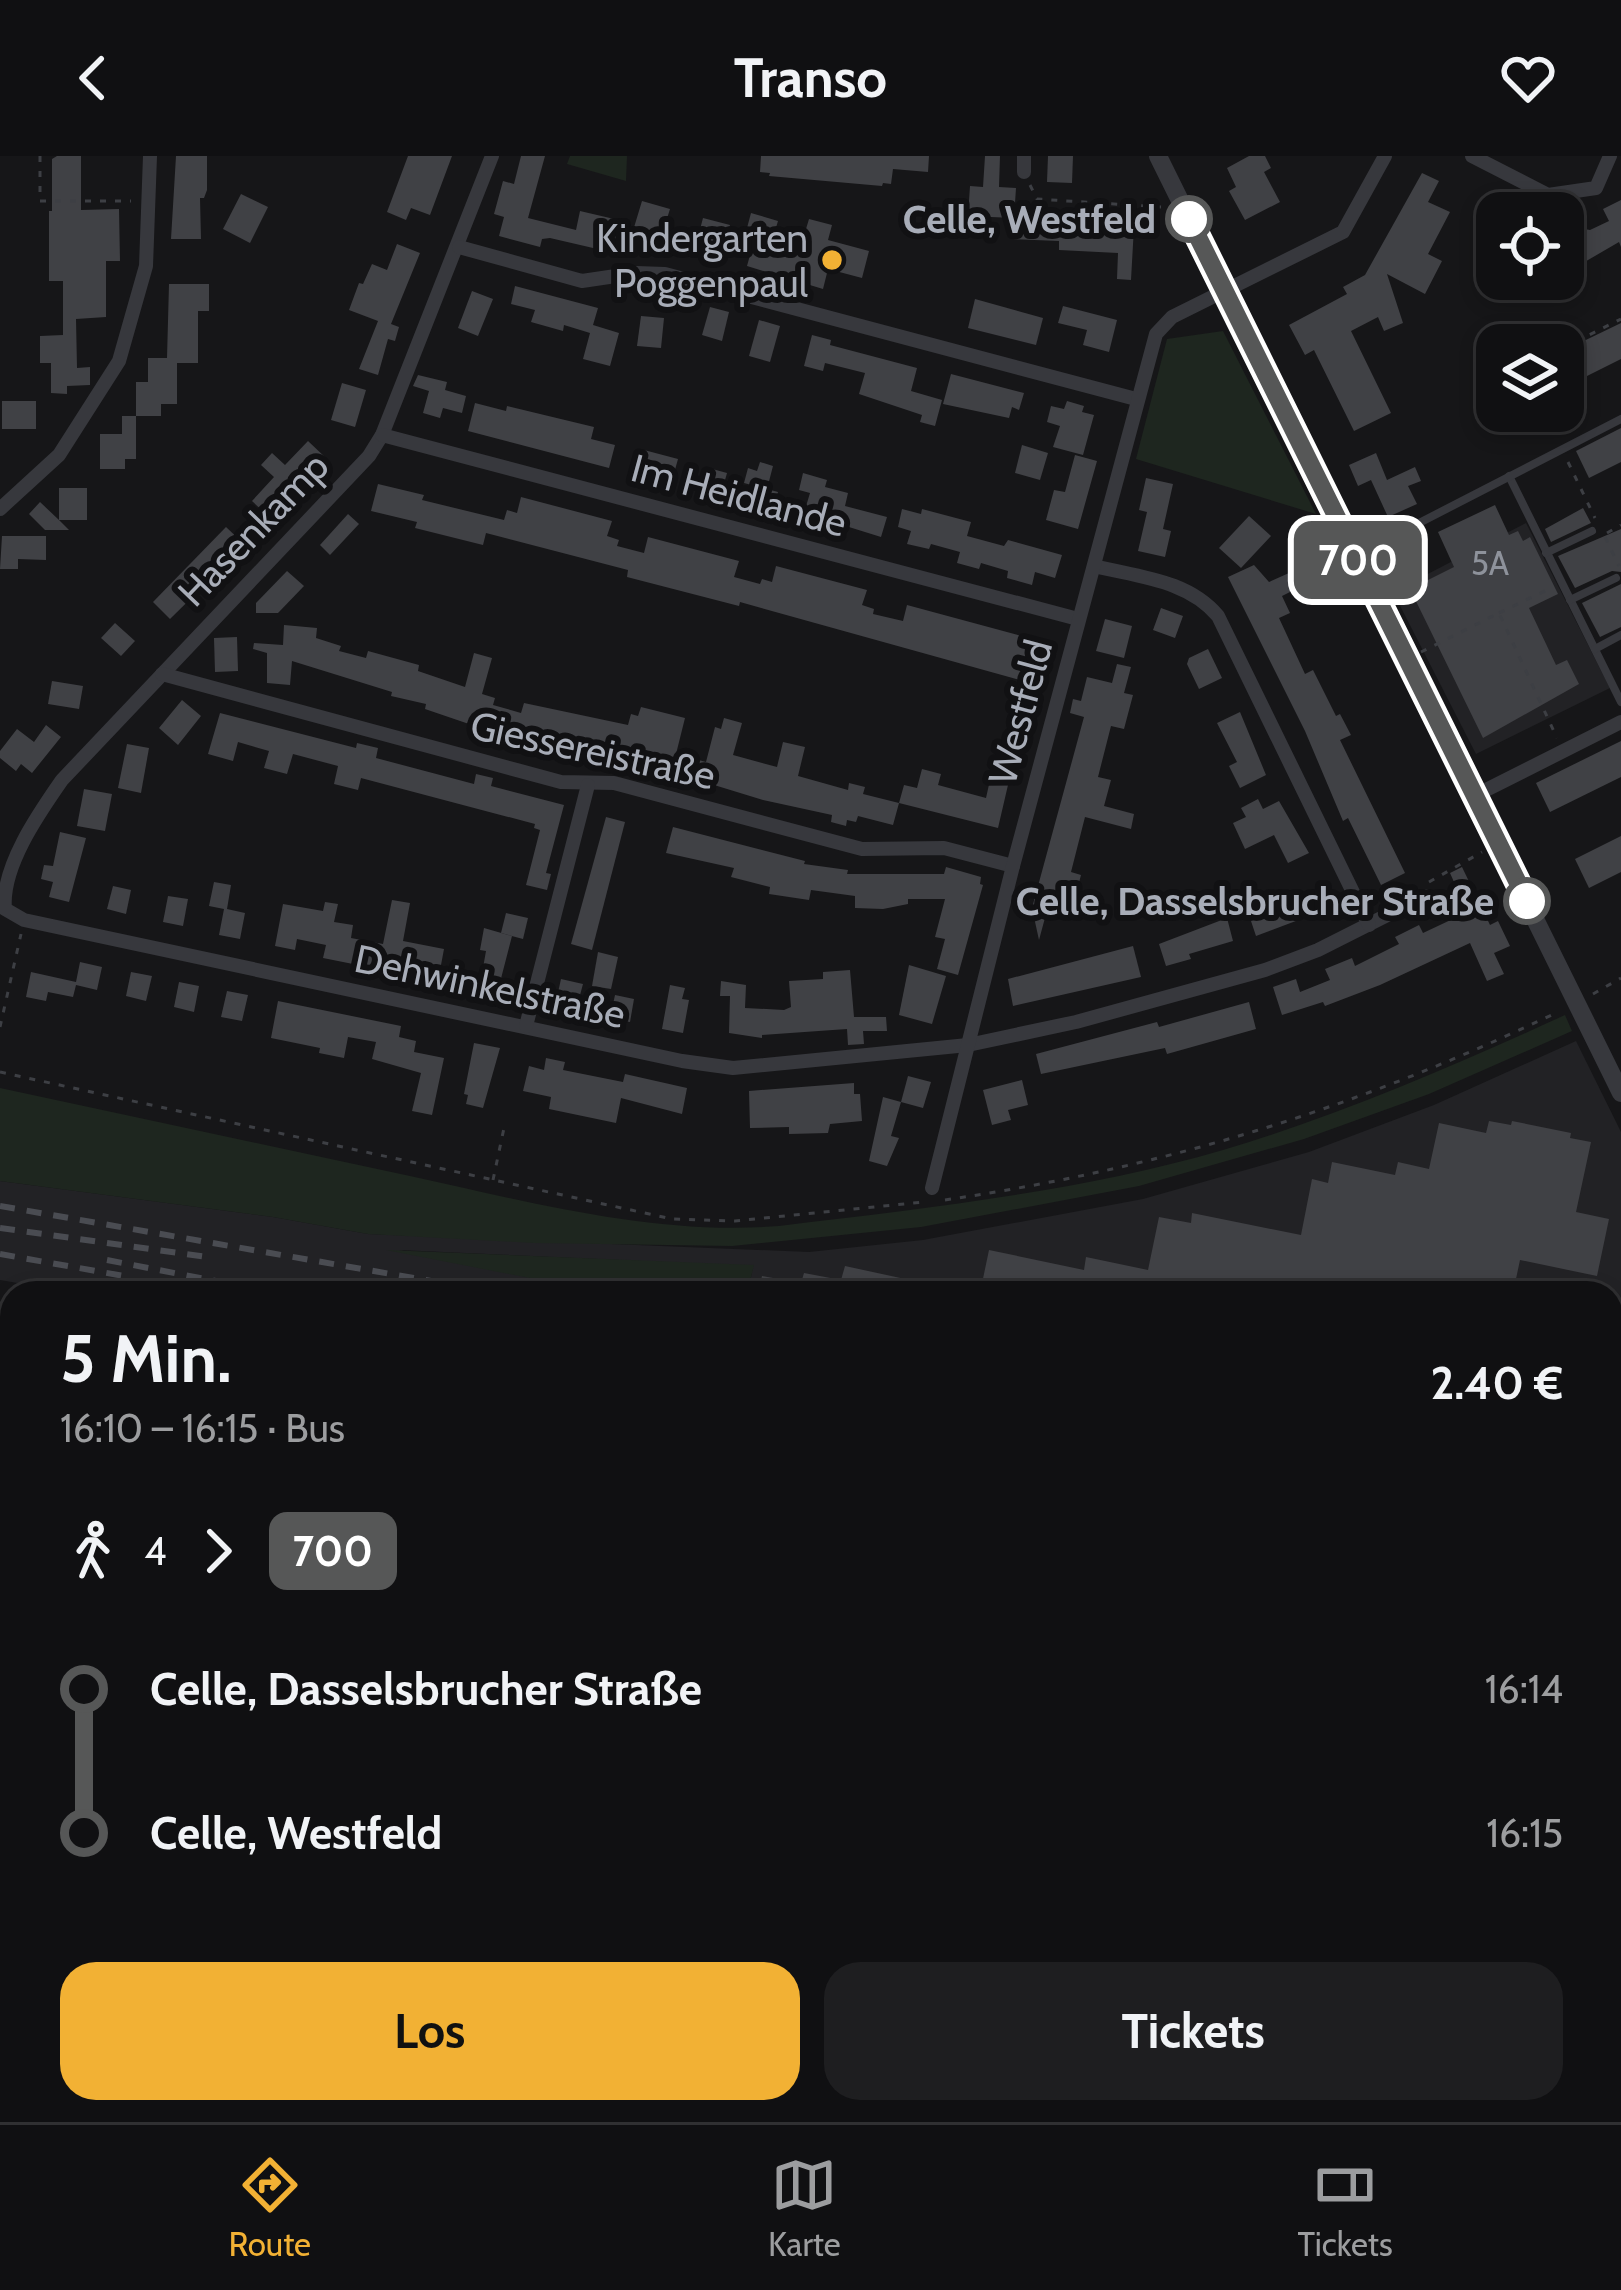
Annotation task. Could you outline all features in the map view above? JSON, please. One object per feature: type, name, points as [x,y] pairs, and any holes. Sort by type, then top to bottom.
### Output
[{"type":"street","points":[[0,509],[59,455],[119,361],[146,266],[150,156]]},
{"type":"street","name":"Hasenkamp","points":[[5,909],[4,895],[31,824],[62,780],[369,456],[382,435],[492,156]]},
{"type":"street","points":[[1158,156],[1620,1090]]},
{"type":"street","name":"Westfeld","points":[[932,1188],[1156,334],[1172,316],[1343,232],[1385,156]]},
{"type":"street","points":[[1472,156],[1548,196],[1596,188],[1615,157]]},
{"type":"street","points":[[459,247],[582,281],[665,274],[1136,399]]},
{"type":"street","name":"Im Heidlande","points":[[382,435],[1078,619]]},
{"type":"street","points":[[1094,566],[1185,588],[1204,599],[1218,616],[1369,925]]},
{"type":"street","name":"Giessereistraße","points":[[161,674],[561,782],[614,783],[862,849],[944,848],[1013,866]]},
{"type":"street","points":[[1474,796],[1621,722]]},
{"type":"street","points":[[526,1026],[588,784]]},
{"type":"street","name":"Dehwinkelstraße","points":[[5,909],[24,920],[733,1068],[968,1045],[1076,1022],[1265,970],[1318,950],[1425,896]]},
{"type":"lane","points":[[1355,556],[1621,418]]},
{"type":"lane","points":[[1509,476],[1621,701]]},
{"type":"lane","points":[[1546,553],[1592,531]]},
{"type":"lane","points":[[1570,600],[1618,573]]},
{"type":"lane","points":[[1595,650],[1621,635]]},
{"type":"path","points":[[40,156],[40,201],[150,201]]},
{"type":"path","points":[[1024,164],[1037,199],[1162,207],[1180,200]]},
{"type":"path","points":[[1584,338],[1621,319]]},
{"type":"path","points":[[1554,432],[1618,573]]},
{"type":"path","points":[[1604,534],[1621,525]]},
{"type":"path","points":[[1423,651],[1544,591]]},
{"type":"path","points":[[1498,614],[1557,737]]},
{"type":"path","points":[[1425,896],[1429,880],[1498,844]]},
{"type":"path","points":[[0,1027],[24,920]]},
{"type":"path","points":[[0,1072],[672,1219],[735,1221],[933,1202],[1133,1167],[1304,1116],[1468,1055],[1621,978]]},
{"type":"path","points":[[492,1182],[505,1128]]},
{"type":"shaded area","points":[[570,156],[627,156],[626,181],[567,164]]},
{"type":"shaded area","points":[[1223,331],[1316,514],[1136,459],[1167,339]]},
{"type":"shaded area","points":[[1526,523],[1610,688],[1476,754],[1393,592]]},
{"type":"shaded area","points":[[1565,1015],[1572,1031],[1429,1094],[1304,1139],[1139,1186],[921,1227],[732,1246],[534,1243],[368,1234],[0,1181],[0,1088],[593,1214],[686,1226],[779,1226],[1058,1188],[1168,1165],[1310,1121]]},
{"type":"shaded area","points":[[1576,1041],[1621,1132],[1621,1281],[750,1281],[753,1266],[399,1250],[548,1281],[0,1280],[0,1181],[368,1234],[809,1252],[923,1240],[1143,1199],[1309,1152],[1434,1105]]},
{"type":"shaded area","points":[[386,1250],[754,1265],[750,1281],[545,1281]]},
{"type":"building","points":[[81,156],[81,210],[119,209],[120,261],[106,261],[106,317],[76,319],[77,368],[90,367],[90,385],[67,386],[67,394],[51,393],[51,363],[40,363],[40,336],[63,335],[63,281],[49,281],[52,159]]},
{"type":"building","points":[[176,156],[207,156],[207,190],[200,198],[201,239],[171,239]]},
{"type":"building","points":[[408,156],[452,156],[430,215],[411,208],[406,220],[387,212]]},
{"type":"building","points":[[521,156],[545,156],[528,218],[576,230],[580,211],[627,222],[627,247],[607,247],[606,251],[550,238],[542,239],[540,247],[499,236],[504,217],[494,214],[503,181],[514,184]]},
{"type":"building","points":[[761,156],[929,156],[928,172],[893,169],[891,184],[882,186],[769,176],[760,172]]},
{"type":"building","points":[[985,156],[1000,156],[999,187],[1016,188],[1014,218],[968,216],[970,186],[983,187]]},
{"type":"building","points":[[1048,156],[1073,156],[1072,183],[1047,182]]},
{"type":"building","points":[[1249,156],[1265,156],[1271,168],[1264,172],[1280,202],[1245,220],[1229,191],[1236,187],[1227,168]]},
{"type":"building","points":[[1422,173],[1439,181],[1428,202],[1450,212],[1428,254],[1442,261],[1425,294],[1387,274],[1403,323],[1384,331],[1378,317],[1351,331],[1391,413],[1354,431],[1314,350],[1305,355],[1289,325],[1347,294],[1343,287],[1365,275]]},
{"type":"building","points":[[241,194],[268,207],[250,243],[223,229]]},
{"type":"building","points":[[1621,200],[1621,247],[1619,242],[1584,262],[1584,229],[1609,221],[1603,209]]},
{"type":"building","points":[[642,201],[670,209],[664,228],[698,237],[703,218],[730,225],[721,259],[632,234]]},
{"type":"building","points":[[1120,208],[1135,209],[1131,280],[1117,279],[1118,253],[1059,250],[1059,241],[1013,239],[1015,209],[1061,211],[1060,220],[1120,223]]},
{"type":"building","points":[[751,213],[778,221],[772,241],[800,249],[809,219],[832,225],[828,240],[869,251],[862,278],[828,269],[823,289],[747,266],[757,230],[747,228]]},
{"type":"building","points":[[397,244],[420,253],[391,324],[399,327],[395,341],[388,339],[378,375],[359,369],[378,321],[349,310],[372,264],[387,270]]},
{"type":"building","points":[[169,284],[209,284],[209,311],[198,311],[198,363],[177,363],[177,404],[161,404],[161,416],[136,416],[136,382],[148,382],[148,358],[167,358]]},
{"type":"building","points":[[515,286],[598,308],[593,325],[619,333],[610,366],[583,359],[590,333],[531,322],[535,310],[511,304]]},
{"type":"building","points":[[472,291],[493,299],[478,336],[458,328]]},
{"type":"building","points":[[975,299],[1043,318],[1036,345],[968,328]]},
{"type":"building","points":[[1063,306],[1117,320],[1109,352],[1083,345],[1087,330],[1058,323]]},
{"type":"building","points":[[710,307],[729,312],[722,341],[702,335]]},
{"type":"building","points":[[641,316],[664,318],[661,348],[637,346]]},
{"type":"building","points":[[759,320],[780,326],[770,362],[749,356]]},
{"type":"building","points":[[1621,323],[1621,359],[1584,378],[1584,341]]},
{"type":"building","points":[[812,335],[831,340],[830,345],[917,368],[911,391],[942,400],[935,426],[920,422],[922,415],[859,394],[865,373],[825,363],[823,371],[804,366]]},
{"type":"building","points":[[951,374],[1024,393],[1019,410],[1012,407],[1009,418],[943,404]]},
{"type":"building","points":[[418,375],[447,382],[445,390],[466,396],[462,413],[443,408],[440,418],[423,413],[429,391],[413,386]]},
{"type":"building","points":[[342,383],[366,390],[355,427],[331,420]]},
{"type":"building","points":[[2,401],[36,401],[36,429],[2,429]]},
{"type":"building","points":[[1067,401],[1094,415],[1083,455],[1053,447],[1060,426],[1047,422],[1051,406],[1064,409]]},
{"type":"building","points":[[475,403],[594,427],[591,439],[615,445],[609,468],[468,431]]},
{"type":"building","points":[[122,416],[136,416],[136,459],[125,459],[125,469],[100,469],[100,434],[122,434]]},
{"type":"building","points":[[1621,428],[1621,462],[1589,478],[1576,451]]},
{"type":"building","points":[[308,441],[327,459],[271,519],[252,501],[274,477],[261,465],[272,453],[285,465]]},
{"type":"building","points":[[1022,445],[1048,453],[1040,480],[1015,473]]},
{"type":"building","points":[[644,450],[678,459],[671,484],[638,472]]},
{"type":"building","points":[[1376,453],[1387,480],[1415,467],[1421,481],[1408,486],[1417,504],[1388,517],[1371,480],[1358,486],[1349,465]]},
{"type":"building","points":[[1075,455],[1097,461],[1078,529],[1046,520],[1054,490],[1065,492]]},
{"type":"building","points":[[760,462],[773,466],[767,489],[778,492],[772,514],[753,509],[759,487],[744,483],[748,468],[757,471]]},
{"type":"building","points":[[705,467],[727,473],[720,498],[699,493]]},
{"type":"building","points":[[803,473],[827,480],[825,487],[848,493],[845,506],[887,517],[881,537],[804,513],[810,493],[799,490]]},
{"type":"building","points":[[1146,478],[1173,484],[1163,529],[1171,531],[1165,557],[1138,551],[1147,512],[1139,510]]},
{"type":"building","points":[[378,484],[504,520],[507,510],[517,513],[521,497],[612,521],[607,536],[619,540],[617,546],[644,553],[648,537],[739,561],[734,577],[760,584],[762,579],[772,582],[776,566],[867,590],[862,605],[874,609],[873,614],[903,621],[907,605],[1033,639],[1029,654],[1041,658],[1034,684],[740,602],[739,606],[627,577],[628,570],[486,533],[483,545],[415,528],[417,522],[371,511]]},
{"type":"building","points":[[59,488],[87,488],[87,520],[59,520]]},
{"type":"building","points":[[40,502],[69,530],[45,530],[29,514]]},
{"type":"building","points":[[1495,505],[1509,535],[1518,531],[1523,541],[1530,537],[1558,594],[1529,608],[1556,665],[1567,660],[1579,684],[1483,738],[1410,589],[1454,567],[1438,532]]},
{"type":"building","points":[[1583,508],[1591,523],[1551,542],[1545,529]]},
{"type":"building","points":[[902,509],[921,514],[922,509],[971,522],[967,536],[1004,546],[1008,540],[1062,555],[1055,578],[1035,572],[1032,585],[981,563],[979,569],[957,563],[960,552],[907,544],[911,531],[898,527]]},
{"type":"building","points":[[348,514],[359,524],[330,555],[320,545]]},
{"type":"building","points":[[1249,516],[1271,536],[1241,568],[1219,548]]},
{"type":"building","points":[[226,527],[245,545],[170,619],[153,602]]},
{"type":"building","points":[[1621,529],[1621,572],[1612,571],[1575,588],[1558,556]]},
{"type":"building","points":[[2,536],[46,536],[46,560],[18,559],[18,569],[0,569]]},
{"type":"building","points":[[1254,565],[1269,582],[1289,573],[1296,589],[1282,596],[1290,613],[1279,618],[1305,674],[1313,670],[1351,735],[1340,740],[1405,873],[1381,885],[1348,818],[1343,821],[1305,731],[1228,577]]},
{"type":"building","points":[[287,571],[304,586],[278,613],[256,613],[256,603]]},
{"type":"building","points":[[1621,584],[1621,627],[1600,637],[1582,603]]},
{"type":"building","points":[[1161,608],[1183,616],[1175,638],[1153,630]]},
{"type":"building","points":[[1105,619],[1132,626],[1124,658],[1096,651]]},
{"type":"building","points":[[115,623],[135,641],[121,656],[101,638]]},
{"type":"building","points":[[284,625],[317,628],[316,638],[341,646],[339,651],[366,658],[368,651],[419,665],[418,671],[465,687],[474,653],[492,658],[482,694],[495,698],[493,705],[521,713],[524,703],[628,725],[631,714],[638,716],[641,707],[685,718],[676,754],[706,762],[715,727],[721,729],[724,718],[742,723],[733,755],[777,767],[783,742],[805,747],[798,776],[848,790],[849,783],[865,787],[863,794],[899,803],[893,825],[858,816],[856,822],[847,820],[846,826],[831,822],[832,815],[688,777],[556,745],[554,752],[539,748],[425,709],[426,704],[391,696],[392,692],[292,661],[290,685],[267,683],[267,653],[253,649],[254,643],[283,645]]},
{"type":"building","points":[[237,637],[238,671],[215,672],[214,638]]},
{"type":"building","points":[[1208,649],[1222,678],[1199,689],[1187,664],[1189,658]]},
{"type":"building","points":[[1117,664],[1131,667],[1124,693],[1133,695],[1124,729],[1111,726],[1098,777],[1111,780],[1104,806],[1134,814],[1131,829],[1085,817],[1071,872],[1081,875],[1075,898],[1052,892],[1039,940],[1032,908],[1084,717],[1070,713],[1073,699],[1081,701],[1087,677],[1112,683]]},
{"type":"building","points":[[52,681],[83,686],[79,709],[48,704]]},
{"type":"building","points":[[182,700],[201,716],[178,745],[159,728]]},
{"type":"building","points":[[1240,712],[1266,775],[1240,788],[1229,766],[1237,762],[1217,723]]},
{"type":"building","points":[[220,713],[356,748],[357,743],[378,748],[376,758],[474,784],[476,774],[493,778],[491,786],[564,805],[546,873],[551,874],[547,890],[526,885],[540,830],[535,824],[361,778],[358,790],[334,784],[338,766],[293,754],[287,774],[264,768],[269,751],[238,742],[233,761],[208,754]]},
{"type":"building","points":[[46,725],[61,737],[32,773],[21,764],[16,771],[0,758],[17,729],[34,742]]},
{"type":"building","points":[[1621,741],[1621,777],[1550,812],[1536,783]]},
{"type":"building","points":[[127,744],[149,748],[141,793],[118,788]]},
{"type":"building","points":[[922,769],[941,774],[938,785],[986,798],[990,780],[1008,785],[998,828],[899,803],[904,785],[917,788]]},
{"type":"building","points":[[84,789],[112,794],[105,831],[77,826]]},
{"type":"building","points":[[1258,799],[1263,809],[1279,801],[1309,853],[1288,863],[1274,835],[1245,849],[1233,823],[1246,817],[1241,808]]},
{"type":"building","points":[[606,817],[625,822],[592,950],[571,944]]},
{"type":"building","points":[[673,827],[804,864],[848,870],[847,874],[944,874],[946,867],[981,877],[983,885],[958,975],[937,969],[945,939],[935,937],[945,899],[908,899],[908,904],[883,909],[855,908],[855,896],[811,890],[809,900],[769,894],[770,887],[731,877],[734,868],[666,853]]},
{"type":"building","points":[[60,832],[86,838],[69,902],[49,897],[53,882],[41,879],[44,865],[53,866]]},
{"type":"building","points":[[1621,836],[1621,872],[1589,888],[1575,859]]},
{"type":"building","points":[[1462,867],[1490,925],[1498,921],[1510,946],[1494,953],[1504,974],[1487,981],[1470,943],[1380,985],[1325,1006],[1323,1002],[1282,1015],[1273,987],[1296,979],[1300,992],[1330,980],[1325,969],[1352,958],[1355,966],[1399,944],[1395,937],[1419,925],[1423,933],[1457,917],[1448,896],[1458,891],[1450,873]]},
{"type":"building","points":[[214,882],[231,885],[227,909],[245,913],[240,939],[219,935],[224,909],[209,906]]},
{"type":"building","points":[[113,886],[131,890],[126,914],[107,909]]},
{"type":"building","points":[[1317,889],[1325,910],[1256,936],[1248,912]]},
{"type":"building","points":[[168,896],[188,899],[183,926],[163,922]]},
{"type":"building","points":[[392,900],[410,903],[403,941],[444,949],[438,981],[323,958],[326,945],[297,939],[295,950],[275,946],[283,904],[323,911],[325,902],[338,904],[334,922],[353,925],[351,938],[383,944]]},
{"type":"building","points":[[506,913],[528,918],[523,939],[501,933]]},
{"type":"building","points":[[1227,918],[1233,941],[1166,966],[1159,944]]},
{"type":"building","points":[[484,928],[512,936],[497,994],[479,990],[486,951],[480,950]]},
{"type":"building","points":[[1133,946],[1141,977],[1013,1006],[1008,979]]},
{"type":"building","points":[[598,952],[618,957],[611,989],[592,986]]},
{"type":"building","points":[[80,962],[102,967],[97,990],[76,985],[73,997],[48,992],[46,1001],[26,997],[31,972],[76,982]]},
{"type":"building","points":[[909,965],[946,976],[932,1024],[899,1015]]},
{"type":"building","points":[[850,970],[854,1017],[886,1017],[887,1031],[863,1031],[864,1044],[848,1045],[847,1029],[762,1038],[729,1033],[730,996],[720,996],[721,981],[746,985],[745,1008],[784,1010],[791,1007],[789,981],[823,979],[823,972]]},
{"type":"building","points":[[131,972],[152,976],[146,1001],[126,996]]},
{"type":"building","points":[[561,979],[583,984],[576,1010],[555,1006]]},
{"type":"building","points":[[179,982],[199,986],[194,1012],[174,1007]]},
{"type":"building","points":[[670,985],[685,988],[682,999],[689,1000],[683,1033],[662,1029]]},
{"type":"building","points":[[227,991],[248,995],[242,1021],[221,1017]]},
{"type":"building","points":[[615,995],[634,999],[630,1022],[610,1018]]},
{"type":"building","points":[[278,1001],[401,1026],[399,1037],[416,1041],[414,1052],[444,1058],[432,1115],[412,1111],[421,1073],[372,1059],[376,1042],[348,1037],[344,1058],[271,1038]]},
{"type":"building","points":[[1249,1002],[1256,1029],[1167,1054],[1165,1048],[1041,1074],[1036,1054]]},
{"type":"building","points":[[474,1043],[500,1048],[483,1108],[466,1104],[468,1095],[464,1094]]},
{"type":"building","points":[[546,1058],[565,1062],[563,1070],[623,1082],[625,1074],[687,1088],[682,1114],[621,1098],[616,1123],[549,1109],[551,1097],[523,1091],[529,1066],[544,1070]]},
{"type":"building","points":[[908,1076],[931,1082],[923,1108],[901,1102]]},
{"type":"building","points":[[1022,1080],[1028,1105],[1008,1110],[1011,1120],[992,1125],[983,1090]]},
{"type":"building","points":[[854,1083],[854,1094],[860,1094],[862,1121],[830,1124],[828,1133],[750,1128],[749,1091]]},
{"type":"building","points":[[883,1097],[901,1102],[891,1136],[899,1138],[887,1166],[869,1161]]},
{"type":"building","points":[[1489,1121],[1511,1125],[1512,1121],[1591,1142],[1576,1212],[1609,1219],[1597,1276],[1520,1260],[1516,1281],[983,1281],[989,1250],[1084,1270],[1086,1257],[1148,1270],[1159,1217],[1191,1223],[1192,1213],[1301,1235],[1312,1179],[1328,1183],[1332,1162],[1395,1175],[1398,1162],[1429,1169],[1439,1123],[1486,1133]]},
{"type":"building","points":[[845,1266],[914,1281],[802,1281],[804,1273],[841,1280]]},
{"type":"railway","points":[[0,1206],[431,1281]]},
{"type":"railway","points":[[0,1228],[207,1257]]},
{"type":"railway","points":[[0,1254],[124,1276]]},
{"type":"railway","points":[[107,1260],[216,1281]]},
{"type":"bus line","name":"700","points":[[1189,219],[1527,901]]},
{"type":"place","name":"Celle, Westfeld","points":[[1189,219]]},
{"type":"place","name":"Kindergarten Poggenpaul","points":[[832,260]]},
{"type":"place","name":"Celle, Dasselsbrucher Straße","points":[[1527,901]]}]
